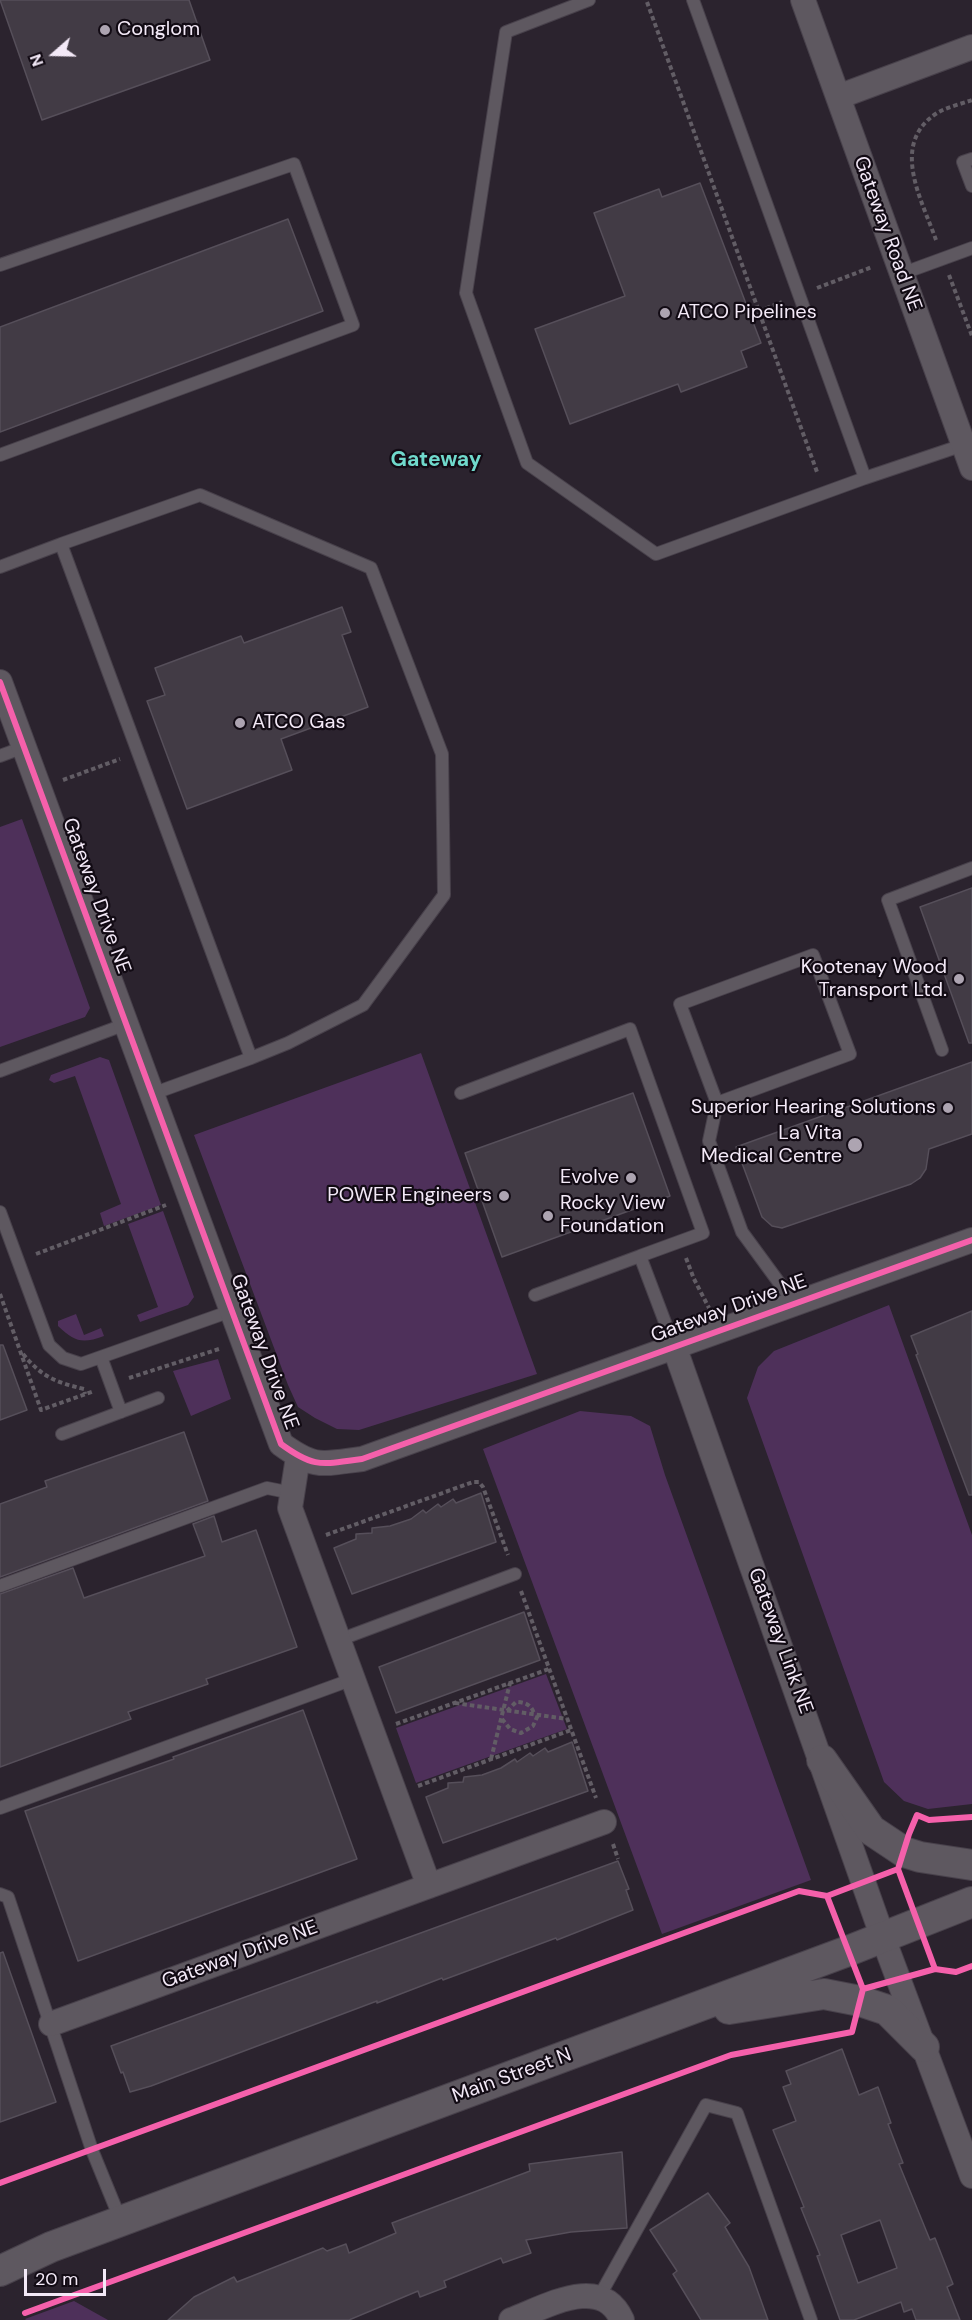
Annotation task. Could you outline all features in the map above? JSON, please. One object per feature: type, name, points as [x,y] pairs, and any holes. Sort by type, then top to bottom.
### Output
[{"type":"street","name":"Gateway Road NE","points":[[803,0],[898,266],[968,443],[972,468]]},
{"type":"street","points":[[838,97],[972,47]]},
{"type":"street","name":"Gateway Drive NE","points":[[0,682],[281,1444],[298,1457],[317,1464],[362,1459],[972,1240]]},
{"type":"street","name":"Gateway Link NE","points":[[674,1346],[883,1938],[972,2176]]},
{"type":"street","name":"Gateway Drive NE","points":[[298,1457],[290,1508],[429,1886]]},
{"type":"street","points":[[822,1760],[871,1830],[904,1852],[920,1857],[972,1865]]},
{"type":"street","name":"Gateway Drive NE","points":[[51,2024],[604,1822]]},
{"type":"street","name":"Main Street N","points":[[0,2271],[51,2247],[883,1938],[972,1902]]},
{"type":"street","points":[[664,2019],[824,1994],[860,2001],[887,2010],[924,2047]]},
{"type":"street","points":[[511,2320],[570,2298],[590,2294],[609,2300],[622,2320]]},
{"type":"lane","points":[[589,0],[506,32],[466,293],[527,463],[656,554],[968,443]]},
{"type":"lane","points":[[693,0],[865,478]]},
{"type":"lane","points":[[972,159],[963,162],[972,186]]},
{"type":"lane","points":[[0,265],[294,164],[353,325],[0,455]]},
{"type":"lane","points":[[898,266],[943,259],[972,248]]},
{"type":"lane","points":[[0,567],[200,495],[371,568],[442,754],[444,895],[363,1005],[288,1043],[152,1094]]},
{"type":"lane","points":[[61,544],[250,1059]]},
{"type":"lane","points":[[0,756],[24,747]]},
{"type":"lane","points":[[942,1050],[888,900],[972,868]]},
{"type":"lane","points":[[717,1103],[850,1054],[813,955],[681,1004],[717,1103],[709,1142],[742,1232],[794,1302]]},
{"type":"lane","points":[[0,1071],[126,1024]]},
{"type":"lane","points":[[461,1093],[630,1029],[703,1233],[535,1294]]},
{"type":"lane","points":[[0,1212],[49,1345],[63,1358],[81,1364],[231,1311]]},
{"type":"lane","points":[[640,1256],[674,1346]]},
{"type":"lane","points":[[101,1357],[122,1412]]},
{"type":"lane","points":[[62,1434],[158,1398]]},
{"type":"lane","points":[[0,1586],[267,1488],[292,1492]]},
{"type":"lane","points":[[339,1640],[515,1574]]},
{"type":"lane","points":[[0,1808],[353,1679]]},
{"type":"lane","points":[[0,1894],[8,1897],[92,2150],[121,2221]]},
{"type":"lane","points":[[599,2297],[706,2105],[737,2114],[812,2320]]},
{"type":"path","points":[[647,2],[817,472]]},
{"type":"path","points":[[972,100],[937,113],[921,131],[912,147],[910,161],[915,181],[972,336]]},
{"type":"path","points":[[758,311],[799,295],[898,266]]},
{"type":"path","points":[[39,789],[138,753]]},
{"type":"path","points":[[18,1261],[189,1197]]},
{"type":"path","points":[[680,1241],[694,1279],[711,1312]]},
{"type":"path","points":[[303,1544],[473,1482],[479,1482],[483,1487],[618,1859]]},
{"type":"path","points":[[392,1725],[549,1669]]},
{"type":"path","points":[[490,1759],[505,1710],[510,1683]]},
{"type":"path","points":[[501,1718],[510,1729],[521,1732],[533,1726],[536,1715],[530,1706],[523,1702],[516,1702],[505,1710]]},
{"type":"path","points":[[454,1703],[567,1719]]},
{"type":"path","points":[[415,1787],[571,1730]]},
{"type":"shaded area","points":[[22,819],[90,1008],[85,1017],[0,1047],[0,827]]},
{"type":"shaded area","points":[[421,1053],[537,1374],[359,1430],[337,1429],[298,1407],[194,1135]]},
{"type":"shaded area","points":[[100,1057],[109,1060],[161,1205],[104,1226],[100,1213],[121,1204],[75,1076],[54,1083],[49,1080],[51,1075]]},
{"type":"shaded area","points":[[163,1211],[194,1297],[188,1305],[140,1322],[137,1315],[158,1307],[128,1224]]},
{"type":"shaded area","points":[[889,1305],[972,1535],[972,1804],[928,1809],[904,1801],[884,1782],[747,1398],[758,1367],[774,1351]]},
{"type":"shaded area","points":[[76,1314],[84,1335],[101,1328],[104,1336],[79,1340],[58,1326],[58,1321]]},
{"type":"shaded area","points":[[218,1359],[231,1399],[191,1416],[173,1371]]},
{"type":"shaded area","points":[[580,1411],[631,1416],[650,1426],[665,1475],[811,1880],[662,1934],[483,1449]]},
{"type":"shaded area","points":[[546,1674],[567,1729],[416,1783],[396,1728]]},
{"type":"shaded area","points":[[74,2301],[108,2320],[25,2319]]},
{"type":"building","name":"Conglom","points":[[0,0],[189,0],[210,60],[42,120]]},
{"type":"building","name":"ATCO Pipelines","points":[[700,183],[761,343],[741,351],[747,367],[681,392],[678,384],[570,424],[535,329],[625,296],[594,213],[659,189],[662,197]]},
{"type":"building","points":[[288,219],[323,311],[0,432],[0,327]]},
{"type":"building","name":"ATCO Gas","points":[[342,607],[351,632],[342,635],[368,707],[281,739],[292,770],[187,809],[147,701],[165,695],[155,668],[241,636],[244,643]]},
{"type":"building","points":[[972,888],[972,1043],[969,1043],[920,907]]},
{"type":"building","points":[[972,1062],[972,1134],[929,1149],[926,1169],[920,1178],[911,1184],[782,1228],[772,1226],[762,1217],[736,1147]]},
{"type":"building","points":[[633,1093],[670,1196],[502,1257],[465,1153]]},
{"type":"building","points":[[972,1311],[972,1495],[969,1495],[916,1355],[918,1354],[911,1336]]},
{"type":"building","points":[[0,1345],[3,1345],[27,1410],[0,1420]]},
{"type":"building","points":[[184,1432],[208,1501],[0,1577],[0,1504],[47,1487],[45,1481]]},
{"type":"building","points":[[481,1493],[496,1542],[352,1594],[334,1548],[356,1539],[356,1534],[372,1533],[372,1528],[390,1526],[411,1519],[423,1510],[426,1513],[438,1504],[441,1507],[453,1499],[456,1503]]},
{"type":"building","points":[[214,1516],[222,1542],[256,1530],[297,1647],[206,1679],[208,1684],[128,1712],[131,1719],[0,1767],[0,1594],[73,1568],[84,1598],[205,1556],[193,1524]]},
{"type":"building","points":[[524,1612],[540,1660],[396,1713],[379,1667]]},
{"type":"building","points":[[303,1710],[357,1859],[78,1961],[25,1811],[174,1759],[173,1757]]},
{"type":"building","points":[[572,1742],[588,1791],[443,1843],[426,1797],[448,1788],[448,1783],[463,1782],[464,1777],[482,1775],[501,1768],[515,1759],[517,1762],[530,1753],[533,1756],[545,1748],[548,1752]]},
{"type":"building","points":[[618,1861],[629,1889],[626,1890],[633,1910],[557,1940],[556,1938],[443,1980],[442,1978],[377,2003],[377,2001],[151,2086],[130,2092],[123,2072],[121,2073],[111,2046]]},
{"type":"building","points":[[3,1952],[56,2102],[0,2122],[0,1953]]},
{"type":"building","points":[[842,2049],[859,2095],[878,2087],[891,2123],[888,2124],[903,2163],[899,2164],[930,2240],[935,2238],[953,2284],[947,2287],[960,2320],[916,2320],[912,2309],[904,2312],[901,2302],[854,2320],[840,2320],[817,2256],[820,2255],[801,2208],[804,2207],[773,2130],[796,2121],[783,2087],[791,2084],[786,2071]],"holes":[[[880,2220],[897,2268],[858,2283],[841,2235]]]},
{"type":"building","points":[[622,2152],[627,2228],[571,2232],[526,2240],[531,2253],[503,2263],[501,2258],[444,2281],[446,2287],[420,2297],[418,2291],[349,2320],[168,2320],[194,2297],[234,2277],[237,2282],[323,2248],[327,2251],[346,2244],[349,2253],[396,2233],[392,2223],[530,2171],[529,2164]]},
{"type":"building","points":[[708,2193],[730,2223],[725,2227],[749,2267],[768,2320],[701,2320],[673,2274],[677,2271],[650,2230]]},
{"type":"cycle path","points":[[0,682],[281,1444],[302,1458],[319,1463],[362,1459],[972,1240]]},
{"type":"cycle path","points":[[935,1969],[898,1869],[917,1815],[929,1820],[972,1817]]},
{"type":"cycle path","points":[[0,2183],[799,1891],[827,1896],[898,1869]]},
{"type":"cycle path","points":[[25,2313],[731,2055],[852,2032],[863,1989],[827,1896]]},
{"type":"cycle path","points":[[863,1989],[935,1969],[956,1972],[972,1966]]},
{"type":"place","name":"Conglom","points":[[105,30]]},
{"type":"place","name":"ATCO Pipelines","points":[[665,313]]},
{"type":"place","name":"ATCO Gas","points":[[240,723]]},
{"type":"place","name":"Kootenay Wood Transport Ltd.","points":[[959,979]]},
{"type":"place","name":"Superior Hearing Solutions","points":[[948,1108]]},
{"type":"place","name":"La Vita Medical Centre","points":[[855,1145]]},
{"type":"place","name":"Evolve","points":[[631,1178]]},
{"type":"place","name":"POWER Engineers","points":[[504,1196]]},
{"type":"place","name":"Rocky View Foundation","points":[[548,1216]]},
{"type":"district","name":"Gateway","points":[[436,460]]}]
